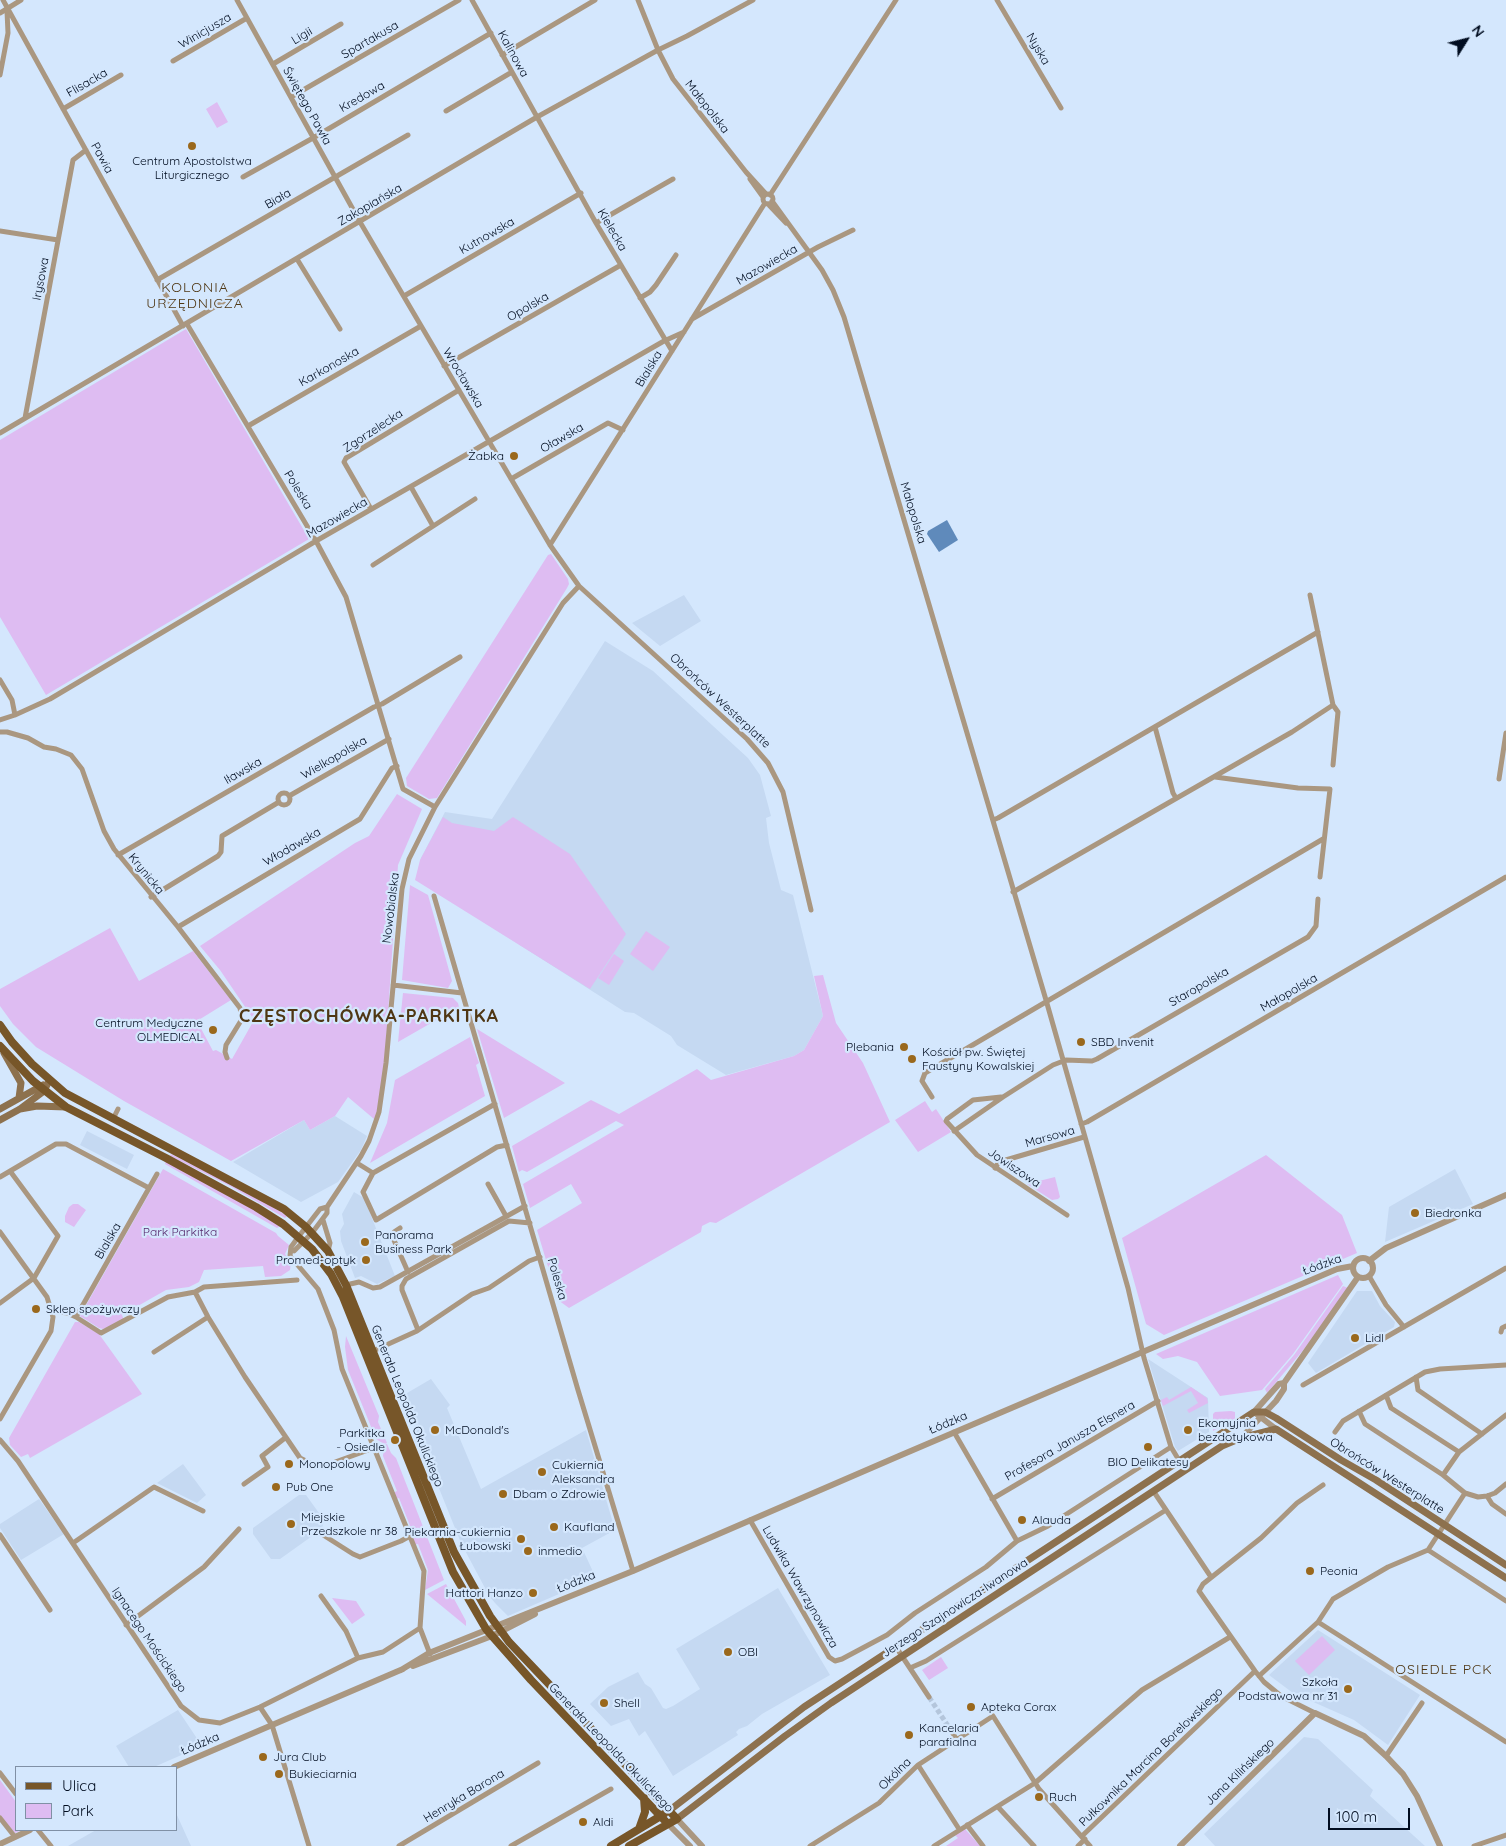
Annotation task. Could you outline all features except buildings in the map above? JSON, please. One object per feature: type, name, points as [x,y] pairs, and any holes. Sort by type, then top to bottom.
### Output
[{"type":"main road","name":"Generała Leopolda Okulickiego","points":[[0,1025],[12,1042],[50,1081],[75,1099],[284,1209],[309,1230],[328,1251],[346,1285],[454,1552],[498,1628],[677,1818]]},
{"type":"main road","name":"Generała Leopolda Okulickiego","points":[[1,1047],[42,1089],[66,1107],[166,1158],[284,1224],[302,1238],[324,1263],[340,1290],[454,1572],[489,1633],[525,1674],[668,1824]]},
{"type":"main road","points":[[1,1047],[21,1083],[19,1098]]},
{"type":"main road","points":[[0,1120],[20,1109],[50,1081]]},
{"type":"main road","points":[[0,1109],[19,1098],[42,1089]]},
{"type":"main road","points":[[20,1109],[37,1106],[66,1107]]},
{"type":"main road","name":"Jerzego Szajnowicza-Iwanowa","points":[[611,1846],[662,1816],[804,1707],[1238,1424],[1260,1414]]},
{"type":"main road","name":"Obrońców Westerplatte","points":[[1260,1414],[1444,1524],[1506,1565]]},
{"type":"main road","points":[[1241,1438],[1276,1429]]},
{"type":"main road","name":"Obrońców Westerplatte","points":[[1276,1429],[1506,1578]]},
{"type":"main road","name":"Jerzego Szajnowicza-Iwanowa","points":[[629,1846],[677,1818],[792,1730],[902,1656],[1222,1446],[1241,1438]]},
{"type":"main road","points":[[639,1830],[645,1812],[644,1798]]},
{"type":"street","name":"Pawia","points":[[3,0],[157,280],[185,325]]},
{"type":"street","points":[[0,12],[21,0]]},
{"type":"street","name":"Spartakusa","points":[[291,97],[459,0]]},
{"type":"street","name":"Kalinowa","points":[[472,0],[537,117]]},
{"type":"street","points":[[502,55],[595,0]]},
{"type":"street","name":"Małopolska","points":[[638,0],[658,50],[680,90],[810,252],[827,277],[844,317],[1046,1000],[1128,1288],[1142,1353],[1171,1447],[1180,1462]]},
{"type":"street","name":"Zakopiańska","points":[[0,433],[537,117],[753,0]]},
{"type":"street","name":"Bialska","points":[[550,545],[767,199],[896,0]]},
{"type":"street","name":"Nyska","points":[[997,0],[1061,108]]},
{"type":"street","name":"Świętego Pawła","points":[[240,1],[247,18],[360,222]]},
{"type":"street","points":[[0,75],[8,32],[7,8]]},
{"type":"street","name":"Winicjusza","points":[[173,61],[247,18]]},
{"type":"street","name":"Ligii","points":[[273,64],[341,24]]},
{"type":"street","name":"Kredowa","points":[[243,177],[491,33]]},
{"type":"street","points":[[446,111],[512,72]]},
{"type":"street","name":"Flisacka","points":[[63,109],[121,75]]},
{"type":"street","name":"Kielecka","points":[[537,117],[596,223],[672,351]]},
{"type":"street","name":"Biała","points":[[157,280],[408,135]]},
{"type":"street","name":"Irysowa","points":[[25,418],[73,160],[86,150]]},
{"type":"street","points":[[596,223],[673,178]]},
{"type":"street","name":"Kutnowska","points":[[404,296],[581,193]]},
{"type":"street","name":"Wrocławska","points":[[360,222],[550,545]]},
{"type":"street","name":"Mazowiecka","points":[[692,319],[810,252],[853,230]]},
{"type":"street","points":[[0,231],[58,240]]},
{"type":"street","points":[[640,298],[650,292],[656,285],[676,256]]},
{"type":"street","points":[[297,259],[340,329]]},
{"type":"street","name":"Opolska","points":[[444,366],[622,265]]},
{"type":"street","name":"Poleska","points":[[185,325],[248,426],[316,541],[346,597],[403,789],[435,807]]},
{"type":"street","name":"Karkonoska","points":[[248,426],[421,326]]},
{"type":"street","name":"Mazowiecka","points":[[0,720],[50,699],[316,541],[664,340],[684,332]]},
{"type":"street","name":"Zgorzelecka","points":[[372,509],[344,462],[346,458],[458,390]]},
{"type":"street","name":"Oławska","points":[[511,479],[608,423],[623,430]]},
{"type":"street","points":[[410,487],[433,526]]},
{"type":"street","points":[[373,565],[475,499]]},
{"type":"street","name":"Obrońców Westerplatte","points":[[550,545],[579,586],[747,740],[768,763],[783,792],[811,910]]},
{"type":"street","name":"Nowobialska","points":[[374,1448],[342,1369],[334,1330],[318,1288],[290,1256],[291,1250],[294,1251],[309,1230],[323,1220],[328,1213],[328,1207],[357,1163],[369,1140],[379,1112],[384,1087],[404,878],[409,859],[435,807],[563,603],[579,586]]},
{"type":"street","points":[[1310,595],[1333,705],[1338,712],[1333,764]]},
{"type":"street","points":[[992,820],[1318,632]]},
{"type":"street","points":[[379,705],[460,657]]},
{"type":"street","points":[[0,680],[12,700],[15,715]]},
{"type":"street","name":"Iławska","points":[[118,856],[379,705]]},
{"type":"street","points":[[1013,892],[1292,732],[1333,705]]},
{"type":"street","points":[[1155,727],[1176,798]]},
{"type":"street","name":"Krynicka","points":[[0,732],[28,738],[44,747],[71,755],[84,772],[104,831],[118,856],[178,927],[240,1008],[242,1020],[226,1046],[227,1058]]},
{"type":"street","points":[[1499,779],[1506,733]]},
{"type":"street","name":"Wielkopolska","points":[[152,897],[218,856],[221,852],[222,836],[279,802],[278,797],[280,794],[284,793],[289,796],[389,739]]},
{"type":"street","name":"Włodawska","points":[[178,927],[360,819],[392,768],[397,766]]},
{"type":"street","points":[[1214,777],[1298,788],[1330,790],[1320,877]]},
{"type":"street","points":[[932,1097],[922,1081],[924,1073],[1324,839]]},
{"type":"street","name":"Małopolska","points":[[1081,1124],[1088,1122],[1506,878]]},
{"type":"street","name":"Poleska","points":[[434,896],[634,1571]]},
{"type":"street","name":"Staropolska","points":[[1062,1061],[1092,1061],[1097,1059],[1308,937],[1316,926],[1318,899]]},
{"type":"street","points":[[393,985],[462,993]]},
{"type":"street","points":[[1003,1097],[974,1100],[947,1119],[947,1123],[954,1131],[1003,1097],[1062,1061]]},
{"type":"street","points":[[495,1104],[373,1173],[363,1192],[376,1220],[497,1147],[507,1145]]},
{"type":"street","points":[[113,1119],[118,1109]]},
{"type":"street","name":"Jowiszowa","points":[[954,1131],[977,1155],[1067,1215]]},
{"type":"street","name":"Marsowa","points":[[995,1168],[999,1162],[1084,1137]]},
{"type":"street","points":[[0,1177],[56,1144],[66,1144],[150,1188]]},
{"type":"street","points":[[357,1163],[373,1173]]},
{"type":"street","points":[[0,1303],[34,1278],[58,1236],[10,1171]]},
{"type":"street","name":"Bialska","points":[[76,1317],[157,1174]]},
{"type":"street","points":[[488,1184],[506,1216]]},
{"type":"street","points":[[1369,1261],[1379,1251],[1506,1195]]},
{"type":"street","points":[[346,1285],[359,1282],[373,1288],[378,1288],[525,1206]]},
{"type":"street","name":"Nowobialska","points":[[309,1230],[320,1209],[328,1207]]},
{"type":"street","points":[[323,1220],[330,1243],[328,1251]]},
{"type":"street","points":[[418,1330],[402,1290],[406,1279],[509,1221],[530,1223]]},
{"type":"street","points":[[400,1228],[394,1232],[393,1238],[408,1272]]},
{"type":"street","points":[[0,1232],[47,1297],[53,1311],[51,1331],[0,1420]]},
{"type":"street","points":[[373,1351],[418,1330],[472,1294],[489,1288],[529,1261],[540,1258]]},
{"type":"street","points":[[1369,1261],[1360,1259],[1353,1266],[1354,1273],[1358,1277],[1365,1278],[1369,1276]]},
{"type":"street","points":[[1369,1261],[1372,1268],[1369,1276]]},
{"type":"street","name":"Łódzka","points":[[176,1766],[1337,1269],[1353,1266]]},
{"type":"street","points":[[1303,1385],[1506,1268]]},
{"type":"street","points":[[1369,1276],[1386,1305],[1404,1326]]},
{"type":"street","name":"Jerzego Szajnowicza-Iwanowa","points":[[1260,1414],[1280,1395],[1284,1389],[1284,1383],[1358,1277]]},
{"type":"street","points":[[53,1311],[67,1313],[101,1332],[168,1297],[195,1292],[204,1287],[297,1280]]},
{"type":"street","points":[[195,1292],[208,1317],[285,1438],[300,1458],[316,1466],[324,1466],[374,1448],[424,1571],[420,1628],[431,1656]]},
{"type":"street","points":[[154,1352],[208,1317]]},
{"type":"street","points":[[1501,1332],[1502,1328],[1506,1326]]},
{"type":"street","points":[[1335,1432],[1343,1421],[1424,1372],[1440,1368],[1506,1365]]},
{"type":"street","points":[[1416,1377],[1418,1390],[1482,1434]]},
{"type":"street","name":"Jerzego Szajnowicza-Iwanowa","points":[[1241,1438],[1260,1414],[1279,1384],[1284,1383]]},
{"type":"street","points":[[1386,1394],[1391,1408],[1459,1452]]},
{"type":"street","name":"Profesora Janusza Elsnera","points":[[992,1499],[1158,1401]]},
{"type":"street","points":[[1359,1411],[1366,1424],[1443,1475],[1465,1493],[1478,1497],[1487,1496],[1495,1493],[1506,1484]]},
{"type":"street","name":"Obrońców Westerplatte","points":[[1260,1414],[1276,1429]]},
{"type":"street","points":[[1443,1475],[1459,1452],[1506,1415]]},
{"type":"street","points":[[954,1432],[1017,1541]]},
{"type":"street","points":[[244,1484],[268,1467],[262,1456],[285,1438]]},
{"type":"street","points":[[0,1450],[2,1442]]},
{"type":"street","name":"Ignacego Mościckiego","points":[[2,1442],[18,1461],[181,1706],[199,1720],[220,1723],[260,1707],[358,1658],[383,1652],[420,1628]]},
{"type":"street","name":"Jerzego Szajnowicza-Iwanowa","points":[[835,1660],[842,1659],[887,1635],[915,1613],[986,1567],[1017,1541],[1048,1526],[1171,1447]]},
{"type":"street","points":[[1323,1485],[1297,1502],[1261,1538],[1211,1577],[1198,1591],[1257,1674],[1281,1696],[1364,1736],[1386,1756],[1403,1774],[1417,1796],[1440,1846]]},
{"type":"street","points":[[73,1543],[154,1487],[204,1511]]},
{"type":"street","points":[[1154,1492],[1211,1577]]},
{"type":"street","points":[[1257,1674],[1318,1622],[1333,1599],[1388,1567],[1428,1550],[1465,1493]]},
{"type":"street","points":[[1487,1496],[1492,1504],[1506,1514]]},
{"type":"street","points":[[910,1668],[926,1661],[1166,1510]]},
{"type":"street","name":"Ludwika Wawrzynowicza","points":[[750,1520],[829,1657],[835,1660]]},
{"type":"street","points":[[126,1625],[204,1568],[239,1529]]},
{"type":"street","points":[[320,1533],[360,1557],[410,1536]]},
{"type":"street","points":[[0,1535],[50,1610]]},
{"type":"street","points":[[1428,1550],[1506,1601]]},
{"type":"street","points":[[321,1596],[346,1631],[358,1658]]},
{"type":"street","points":[[1318,1622],[1506,1742]]},
{"type":"street","points":[[934,1846],[958,1829],[998,1807],[1035,1783],[1137,1694],[1168,1673],[1230,1637]]},
{"type":"street","points":[[896,1647],[930,1697]]},
{"type":"street","name":"Pułkownika Marcina Borelowskiego","points":[[1078,1846],[1083,1837],[1257,1674]]},
{"type":"street","points":[[1386,1756],[1422,1703]]},
{"type":"street","points":[[260,1707],[272,1725],[309,1846]]},
{"type":"street","name":"Jana Kilińskiego","points":[[1180,1846],[1315,1713]]},
{"type":"street","name":"Okólna","points":[[810,1846],[879,1803],[918,1765],[993,1716],[1035,1783]]},
{"type":"street","points":[[950,1729],[957,1740]]},
{"type":"street","name":"Henryka Barona","points":[[399,1846],[538,1763]]},
{"type":"street","points":[[918,1765],[958,1829]]},
{"type":"street","points":[[0,1773],[15,1793]]},
{"type":"street","points":[[1035,1783],[1090,1846]]},
{"type":"street","points":[[511,1846],[612,1789]]},
{"type":"street","points":[[998,1807],[1034,1846]]},
{"type":"street","points":[[0,1818],[15,1837]]},
{"type":"street","points":[[677,1818],[702,1846]]},
{"type":"street","points":[[668,1824],[690,1846]]},
{"type":"street","points":[[966,1825],[983,1846]]},
{"type":"street","points":[[0,1844],[28,1831]]},
{"type":"street","points":[[39,1831],[51,1846]]},
{"type":"street","points":[[1474,1846],[1506,1835]]},
{"type":"shaded area","points":[[684,595],[701,621],[660,646],[632,623]]},
{"type":"shaded area","points":[[605,641],[653,671],[748,758],[760,775],[771,816],[766,818],[769,843],[781,890],[793,895],[823,1016],[804,1050],[794,1056],[726,1075],[677,1045],[671,1036],[634,1013],[625,1012],[416,879],[421,858],[445,812],[492,819]]},
{"type":"shaded area","points":[[335,1116],[367,1136],[361,1150],[338,1182],[301,1202],[233,1162],[304,1120],[310,1130]]},
{"type":"shaded area","points":[[87,1131],[134,1155],[127,1169],[80,1145]]},
{"type":"shaded area","points":[[1455,1169],[1473,1204],[1385,1242],[1389,1207]]},
{"type":"shaded area","points":[[354,1192],[364,1198],[395,1276],[377,1284],[361,1276],[355,1278],[341,1241],[340,1231],[344,1224],[342,1214]]},
{"type":"shaded area","points":[[1357,1291],[1372,1291],[1380,1306],[1395,1322],[1394,1327],[1316,1373],[1308,1363]]},
{"type":"shaded area","points":[[1148,1359],[1208,1398],[1209,1432],[1178,1451],[1175,1447]]},
{"type":"shaded area","points":[[431,1379],[450,1405],[447,1408],[481,1489],[586,1430],[615,1530],[582,1548],[596,1578],[508,1616],[485,1591],[461,1543],[402,1396]]},
{"type":"shaded area","points":[[183,1464],[206,1495],[197,1503],[157,1483]]},
{"type":"shaded area","name":"Miejskie Przedszkole nr 38","points":[[299,1495],[306,1495],[324,1520],[322,1529],[280,1559],[271,1559],[253,1534],[253,1528]]},
{"type":"shaded area","points":[[39,1499],[64,1534],[21,1560],[0,1528],[0,1524]]},
{"type":"shaded area","points":[[778,1588],[830,1675],[762,1714],[747,1726],[739,1729],[736,1732],[738,1735],[673,1776],[645,1731],[639,1736],[629,1719],[611,1726],[590,1704],[608,1687],[638,1672],[645,1684],[651,1688],[663,1708],[666,1709],[673,1706],[700,1689],[676,1649]]},
{"type":"shaded area","name":"Szkoła Podstawowa nr 31","points":[[1318,1630],[1420,1695],[1388,1745],[1354,1720],[1293,1693],[1269,1675]]},
{"type":"shaded area","points":[[178,1710],[202,1746],[156,1766],[128,1766],[116,1746]]},
{"type":"shaded area","points":[[1304,1737],[1318,1739],[1373,1790],[1370,1796],[1425,1846],[1215,1846],[1204,1834]]},
{"type":"shaded area","points":[[178,1817],[191,1846],[68,1846],[94,1831],[178,1831]]},
{"type":"green space","points":[[217,102],[228,122],[217,128],[206,109]]},
{"type":"green space","points":[[186,329],[309,539],[46,695],[0,617],[0,440]]},
{"type":"green space","points":[[551,554],[568,579],[569,584],[437,798],[429,799],[407,786],[406,778],[548,555]]},
{"type":"green space","points":[[397,794],[422,809],[398,865],[382,1102],[374,1119],[348,1097],[335,1116],[310,1130],[304,1120],[231,1161],[124,1101],[36,1047],[13,1024],[0,1006],[0,989],[110,928],[139,981],[193,951],[231,1000],[197,1021],[213,1051],[216,1050],[232,1059],[254,1020],[220,970],[200,946],[355,843],[369,836]]},
{"type":"green space","points":[[443,817],[452,823],[494,831],[513,817],[570,854],[626,934],[590,989],[415,880],[420,860]]},
{"type":"green space","points":[[410,885],[428,895],[452,981],[448,988],[402,980]]},
{"type":"green space","points":[[646,931],[670,947],[653,971],[630,954]]},
{"type":"green space","points":[[614,954],[624,961],[609,985],[598,978]]},
{"type":"green space","points":[[823,975],[836,1023],[863,1063],[890,1122],[716,1223],[710,1222],[702,1226],[701,1232],[569,1308],[558,1300],[537,1230],[582,1203],[571,1184],[530,1208],[523,1184],[624,1125],[616,1121],[527,1172],[522,1170],[519,1172],[512,1146],[591,1100],[619,1114],[697,1069],[711,1080],[794,1056],[804,1050],[823,1016],[814,976]]},
{"type":"green space","points":[[403,993],[453,998],[459,1007],[398,1042]]},
{"type":"green space","points":[[477,1029],[565,1083],[504,1118]]},
{"type":"green space","points":[[470,1037],[479,1063],[476,1065],[485,1096],[370,1163],[387,1123],[395,1080]]},
{"type":"green space","points":[[925,1101],[932,1112],[936,1109],[951,1132],[918,1152],[895,1120]]},
{"type":"green space","points":[[171,1154],[267,1203],[287,1216],[285,1218],[230,1186],[170,1156]]},
{"type":"green space","points":[[1266,1155],[1342,1215],[1357,1253],[1164,1335],[1146,1324],[1122,1238]]},
{"type":"green space","points":[[166,1161],[281,1226],[277,1228],[165,1164]]},
{"type":"green space","name":"Park Parkitka","points":[[163,1169],[276,1233],[289,1245],[285,1254],[291,1262],[290,1270],[281,1276],[265,1277],[263,1266],[204,1270],[199,1282],[189,1287],[166,1290],[122,1315],[124,1320],[103,1329],[99,1328],[80,1316]]},
{"type":"green space","points":[[1055,1177],[1060,1197],[1058,1199],[1052,1200],[1027,1184]]},
{"type":"green space","points":[[73,1204],[78,1204],[86,1210],[74,1227],[65,1222],[65,1216],[69,1207]]},
{"type":"green space","points":[[1338,1275],[1343,1284],[1293,1354],[1262,1390],[1220,1396],[1197,1362],[1178,1356],[1163,1359],[1156,1354]]},
{"type":"green space","points":[[1343,1286],[1348,1288],[1305,1348],[1267,1393],[1265,1389],[1294,1355]]},
{"type":"green space","points":[[75,1322],[79,1322],[99,1334],[142,1394],[30,1458],[28,1454],[21,1457],[10,1445],[9,1438]]},
{"type":"green space","points":[[346,1336],[379,1416],[378,1422],[387,1443],[384,1444],[376,1439],[348,1370],[345,1347]]},
{"type":"green space","points":[[1191,1387],[1207,1398],[1208,1403],[1189,1413],[1187,1410],[1198,1403],[1191,1391],[1163,1406],[1161,1400],[1167,1397],[1169,1400]]},
{"type":"green space","points":[[1215,1412],[1235,1412],[1235,1419],[1213,1431],[1213,1414]]},
{"type":"green space","points":[[387,1444],[391,1453],[396,1458],[444,1580],[425,1590],[428,1570],[418,1544],[414,1545],[412,1539],[415,1538],[399,1498],[396,1499],[393,1493],[397,1491],[383,1456],[384,1445]]},
{"type":"green space","points":[[446,1584],[466,1621],[466,1626],[427,1594]]},
{"type":"green space","points":[[332,1598],[356,1601],[365,1615],[352,1624]]},
{"type":"green space","points":[[1322,1636],[1335,1650],[1309,1675],[1295,1661]]},
{"type":"green space","points":[[941,1657],[948,1668],[929,1680],[922,1670]]},
{"type":"green space","points":[[0,1780],[15,1801],[15,1831],[20,1831],[15,1833],[0,1816]]},
{"type":"green space","points":[[965,1829],[980,1846],[946,1846],[958,1838],[955,1835]]},
{"type":"water","points":[[947,520],[958,540],[939,552],[927,534],[928,531]]},
{"type":"tunnel","points":[[929,1697],[950,1729]]},
{"type":"place","name":"Centrum Apostolstwa Liturgicznego","points":[[192,146]]},
{"type":"place","name":"Żabka","points":[[514,456]]},
{"type":"place","name":"Centrum Medyczne OLMEDICAL","points":[[213,1030]]},
{"type":"place","name":"SBD Invenit","points":[[1081,1042]]},
{"type":"place","name":"Plebania","points":[[904,1047]]},
{"type":"place","name":"Kościół pw. Świętej Faustyny Kowalskiej","points":[[912,1059]]},
{"type":"place","name":"Biedronka","points":[[1415,1213]]},
{"type":"place","name":"Panorama Business Park","points":[[365,1242]]},
{"type":"place","name":"Promed-optyk","points":[[366,1260]]},
{"type":"place","name":"Sklep spożywczy","points":[[36,1309]]},
{"type":"place","name":"Lidl","points":[[1355,1338]]},
{"type":"place","name":"McDonald's","points":[[435,1430]]},
{"type":"place","name":"Ekomyjnia bezdotykowa","points":[[1188,1430]]},
{"type":"place","name":"Parkitka - Osiedle","points":[[395,1440]]},
{"type":"place","name":"BIO Delikatesy","points":[[1148,1447]]},
{"type":"place","name":"Monopolowy","points":[[289,1464]]},
{"type":"place","name":"Cukiernia Aleksandra","points":[[542,1472]]},
{"type":"place","name":"Pub One","points":[[276,1487]]},
{"type":"place","name":"Dbam o Zdrowie","points":[[503,1494]]},
{"type":"place","name":"Alauda","points":[[1022,1520]]},
{"type":"place","name":"Miejskie Przedszkole nr 38","points":[[291,1524]]},
{"type":"place","name":"Kaufland","points":[[554,1527]]},
{"type":"place","name":"Piekarnia-cukiernia Łubowski","points":[[521,1539]]},
{"type":"place","name":"inmedio","points":[[528,1551]]},
{"type":"place","name":"Peonia","points":[[1310,1571]]},
{"type":"place","name":"Hattori Hanzo","points":[[533,1593]]},
{"type":"place","name":"OBI","points":[[728,1652]]},
{"type":"place","name":"Szkoła Podstawowa nr 31","points":[[1348,1689]]},
{"type":"place","name":"Shell","points":[[604,1703]]},
{"type":"place","name":"Apteka Corax","points":[[971,1707]]},
{"type":"place","name":"Kancelaria parafialna","points":[[909,1735]]},
{"type":"place","name":"Jura Club","points":[[263,1757]]},
{"type":"place","name":"Bukieciarnia","points":[[279,1774]]},
{"type":"place","name":"Ruch","points":[[1039,1797]]},
{"type":"place","name":"Aldi","points":[[583,1822]]},
{"type":"district","name":"KOLONIA URZĘDNICZA","points":[[195,296]]},
{"type":"district","name":"CZĘSTOCHÓWKA-PARKITKA","points":[[369,1017]]},
{"type":"district","name":"OSIEDLE PCK","points":[[1444,1670]]}]
